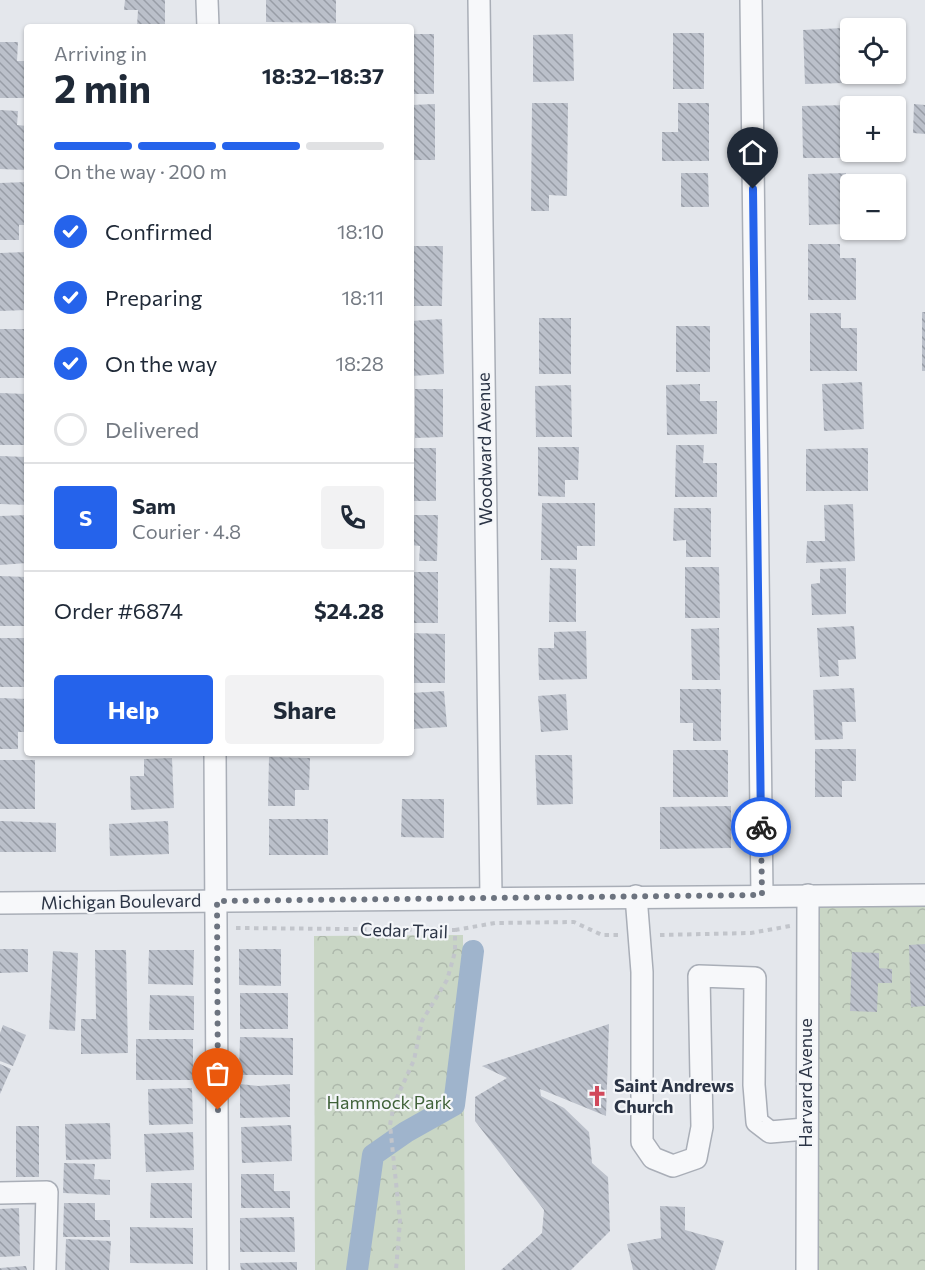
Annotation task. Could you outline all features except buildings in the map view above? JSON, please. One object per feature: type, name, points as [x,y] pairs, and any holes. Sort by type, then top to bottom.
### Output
[{"type":"street","points":[[207,0],[208,24]]},
{"type":"street","name":"Woodward Avenue","points":[[479,0],[491,897]]},
{"type":"street","points":[[751,0],[762,895]]},
{"type":"street","points":[[215,756],[218,1270]]},
{"type":"street","name":"Harvard Avenue","points":[[807,1270],[808,895]]},
{"type":"street","points":[[636,896],[642,972],[642,1142],[652,1158],[673,1166],[696,1158],[702,1127],[699,976],[755,978],[754,1085],[757,1122],[770,1132],[806,1130]]},
{"type":"street","name":"Michigan Boulevard","points":[[0,903],[491,897],[925,896]]},
{"type":"street","points":[[0,1193],[47,1192],[45,1270]]},
{"type":"path","points":[[456,930],[495,923],[574,922],[602,935],[639,936],[751,933],[808,923]]},
{"type":"path","name":"Cedar Trail","points":[[217,928],[456,930],[455,952],[447,980],[422,1022],[414,1060],[394,1104],[390,1125],[392,1164],[400,1221],[396,1270]]},
{"type":"green space","points":[[808,895],[925,896],[925,1270],[804,1270]]},
{"type":"green space","name":"Hammock Park","points":[[463,935],[465,1270],[315,1270],[314,936]]},
{"type":"waterway","points":[[357,1270],[373,1155],[406,1132],[454,1105],[473,951]]},
{"type":"way so far","points":[[218,1110],[217,901],[762,895],[761,827]]},
{"type":"place","name":"Saint Andrews Church","points":[[597,1096]]},
{"type":"route","points":[[753,189],[761,827]]}]
